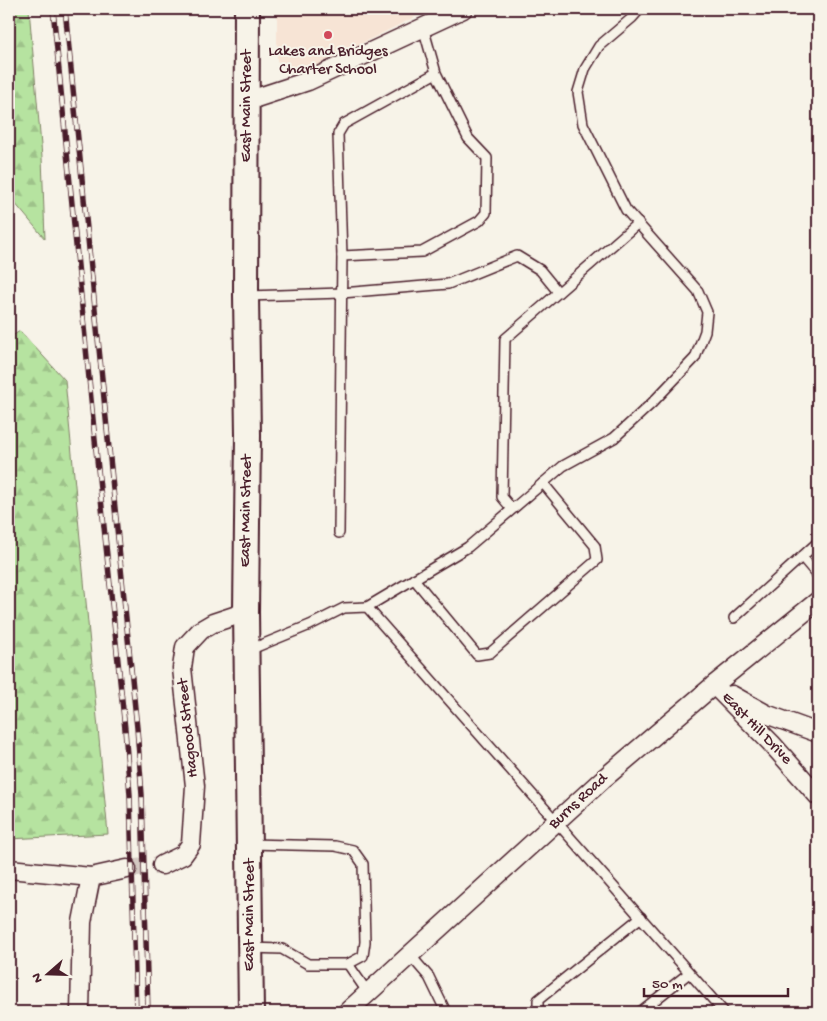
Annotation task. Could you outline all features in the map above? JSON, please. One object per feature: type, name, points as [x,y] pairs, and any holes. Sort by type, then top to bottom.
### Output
[{"type":"main road","name":"East Main Street","points":[[247,9],[246,296],[248,435],[246,612],[250,1012]]},
{"type":"street","points":[[247,101],[308,81],[463,9]]},
{"type":"street","name":"Burns Road","points":[[347,1012],[602,780],[714,685],[818,601]]},
{"type":"street","name":"Hagood Street","points":[[162,865],[183,855],[191,844],[195,786],[182,668],[185,647],[200,630],[213,623],[246,612]]},
{"type":"street","points":[[714,685],[766,714],[818,733]]},
{"type":"street","name":"East Hill Drive","points":[[714,685],[771,743],[818,796]]},
{"type":"street","points":[[9,869],[91,877],[127,868]]},
{"type":"street","points":[[80,1012],[82,922],[91,877]]},
{"type":"lane","points":[[247,651],[310,625],[344,608],[367,607],[468,547],[563,466],[614,438],[652,403],[695,358],[705,331],[707,312],[698,291],[626,210],[583,124],[578,92],[585,69],[599,46],[640,9]]},
{"type":"lane","points":[[342,256],[422,252],[479,221],[486,213],[487,158],[468,138],[436,73],[423,28]]},
{"type":"lane","points":[[339,533],[342,256],[338,134],[344,124],[436,73]]},
{"type":"lane","points":[[512,509],[502,497],[505,338],[638,223]]},
{"type":"lane","points":[[246,296],[342,294],[448,284],[517,256],[540,270],[558,292]]},
{"type":"lane","points":[[414,579],[477,655],[490,653],[598,560],[595,546],[543,483]]},
{"type":"lane","points":[[734,618],[818,542]]},
{"type":"lane","points":[[802,557],[818,576]]},
{"type":"lane","points":[[367,607],[724,1012]]},
{"type":"lane","points":[[249,844],[334,846],[353,850],[363,864],[365,942],[363,956],[348,964],[308,964],[282,949],[250,948]]},
{"type":"lane","points":[[538,1012],[538,1000],[641,918]]},
{"type":"lane","points":[[410,955],[429,977],[446,1012]]},
{"type":"lane","points":[[348,964],[368,993]]},
{"type":"lane","points":[[640,1012],[689,973]]},
{"type":"shaded area","name":"Lakes and Bridges Charter School","points":[[277,9],[431,9],[302,73],[277,61]]},
{"type":"green space","points":[[9,9],[29,9],[42,157],[45,239],[9,196]]},
{"type":"green space","points":[[20,331],[65,380],[108,834],[9,839],[9,338]]},
{"type":"tunnel","points":[[127,869],[162,865]]},
{"type":"railway","points":[[53,9],[125,729],[130,795],[136,1012]]},
{"type":"railway","points":[[65,9],[137,728],[142,795],[148,1012]]},
{"type":"place","name":"Lakes and Bridges Charter School","points":[[328,35]]}]
